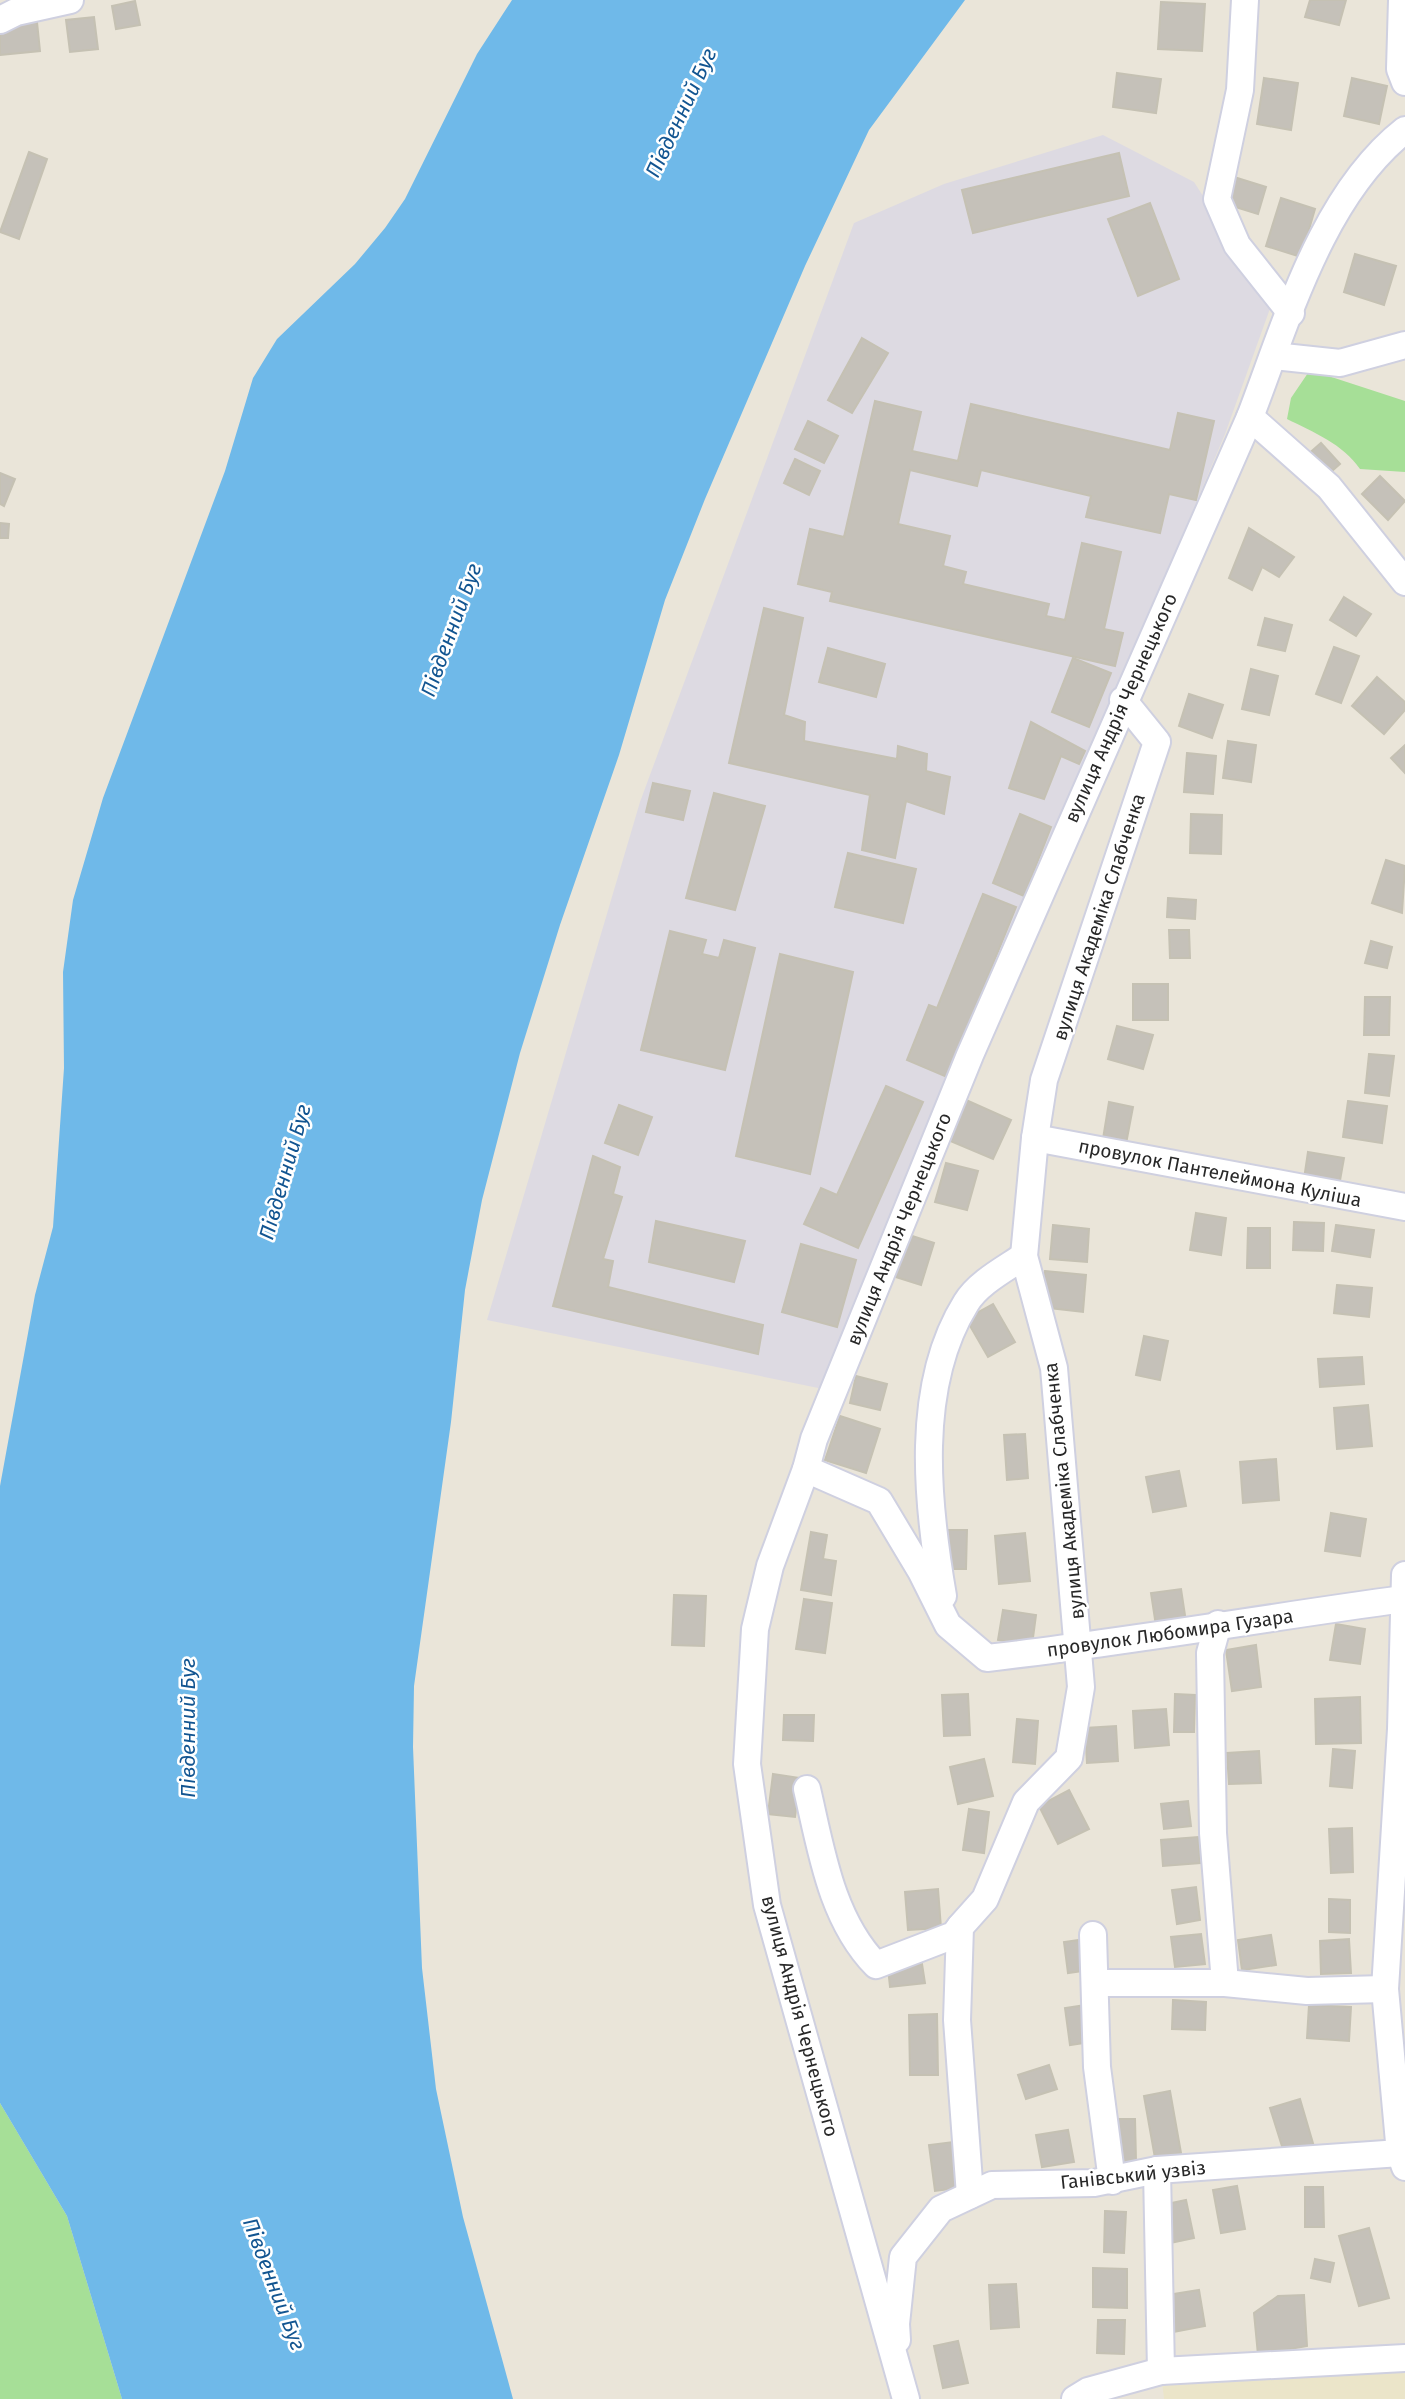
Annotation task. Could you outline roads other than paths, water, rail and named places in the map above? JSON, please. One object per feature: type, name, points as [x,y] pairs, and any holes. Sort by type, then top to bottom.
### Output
[{"type":"street","points":[[0,20],[16,12],[70,0]]},
{"type":"street","points":[[1245,0],[1240,90],[1217,199],[1237,245],[1290,313]]},
{"type":"street","points":[[1402,0],[1400,69],[1405,82]]},
{"type":"street","name":"вулиця Андрія Чернецького","points":[[905,2396],[766,1905],[747,1764],[755,1629],[770,1566],[814,1440],[970,1055],[1123,700],[1250,417],[1290,313],[1331,220],[1356,180],[1382,148],[1405,130]]},
{"type":"street","points":[[1274,356],[1340,363],[1405,345]]},
{"type":"street","points":[[1250,417],[1329,487],[1405,582]]},
{"type":"street","name":"вулиця Академіка Слабченка","points":[[807,1789],[828,1882],[862,1951],[876,1965],[954,1935],[985,1899],[1026,1802],[1069,1758],[1081,1687],[1080,1647],[1054,1368],[1024,1255],[1035,1138],[1044,1080],[1157,741],[1123,700]]},
{"type":"street","name":"провулок Пантелеймона Куліша","points":[[1035,1138],[1405,1208]]},
{"type":"street","points":[[948,1625],[929,1518],[928,1450],[944,1349],[967,1301],[1024,1255]]},
{"type":"street","points":[[806,1469],[879,1501],[921,1571],[948,1625]]},
{"type":"street","points":[[1403,2160],[1385,1989],[1401,1729],[1404,1588]]},
{"type":"street","name":"провулок Любомира Гузара","points":[[948,1625],[987,1658],[1080,1647],[1218,1624],[1404,1588]]},
{"type":"street","points":[[1218,1624],[1210,1653],[1213,1819],[1225,1983]]},
{"type":"street","points":[[960,1927],[957,2020],[970,2195]]},
{"type":"street","points":[[1093,1935],[1097,2067],[1112,2181]]},
{"type":"street","points":[[1096,1983],[1225,1983],[1307,1991],[1385,1989]]},
{"type":"street","name":"Ганівський узвіз","points":[[905,2396],[896,2324],[903,2257],[940,2209],[992,2185],[1112,2181],[1157,2170],[1403,2160]]},
{"type":"street","points":[[1157,2170],[1161,2371]]},
{"type":"street","points":[[1075,2399],[1088,2390],[1161,2371],[1405,2358]]},
{"type":"water","name":"Південний Буг","points":[[512,0],[965,0],[869,130],[805,266],[705,499],[665,600],[619,755],[560,925],[520,1053],[482,1200],[465,1290],[451,1422],[414,1686],[413,1747],[422,1968],[436,2089],[463,2217],[513,2399],[122,2399],[67,2216],[0,2103],[0,1486],[35,1295],[53,1227],[64,1068],[63,972],[73,900],[103,798],[225,471],[253,378],[277,339],[355,264],[405,199],[477,54]]}]
